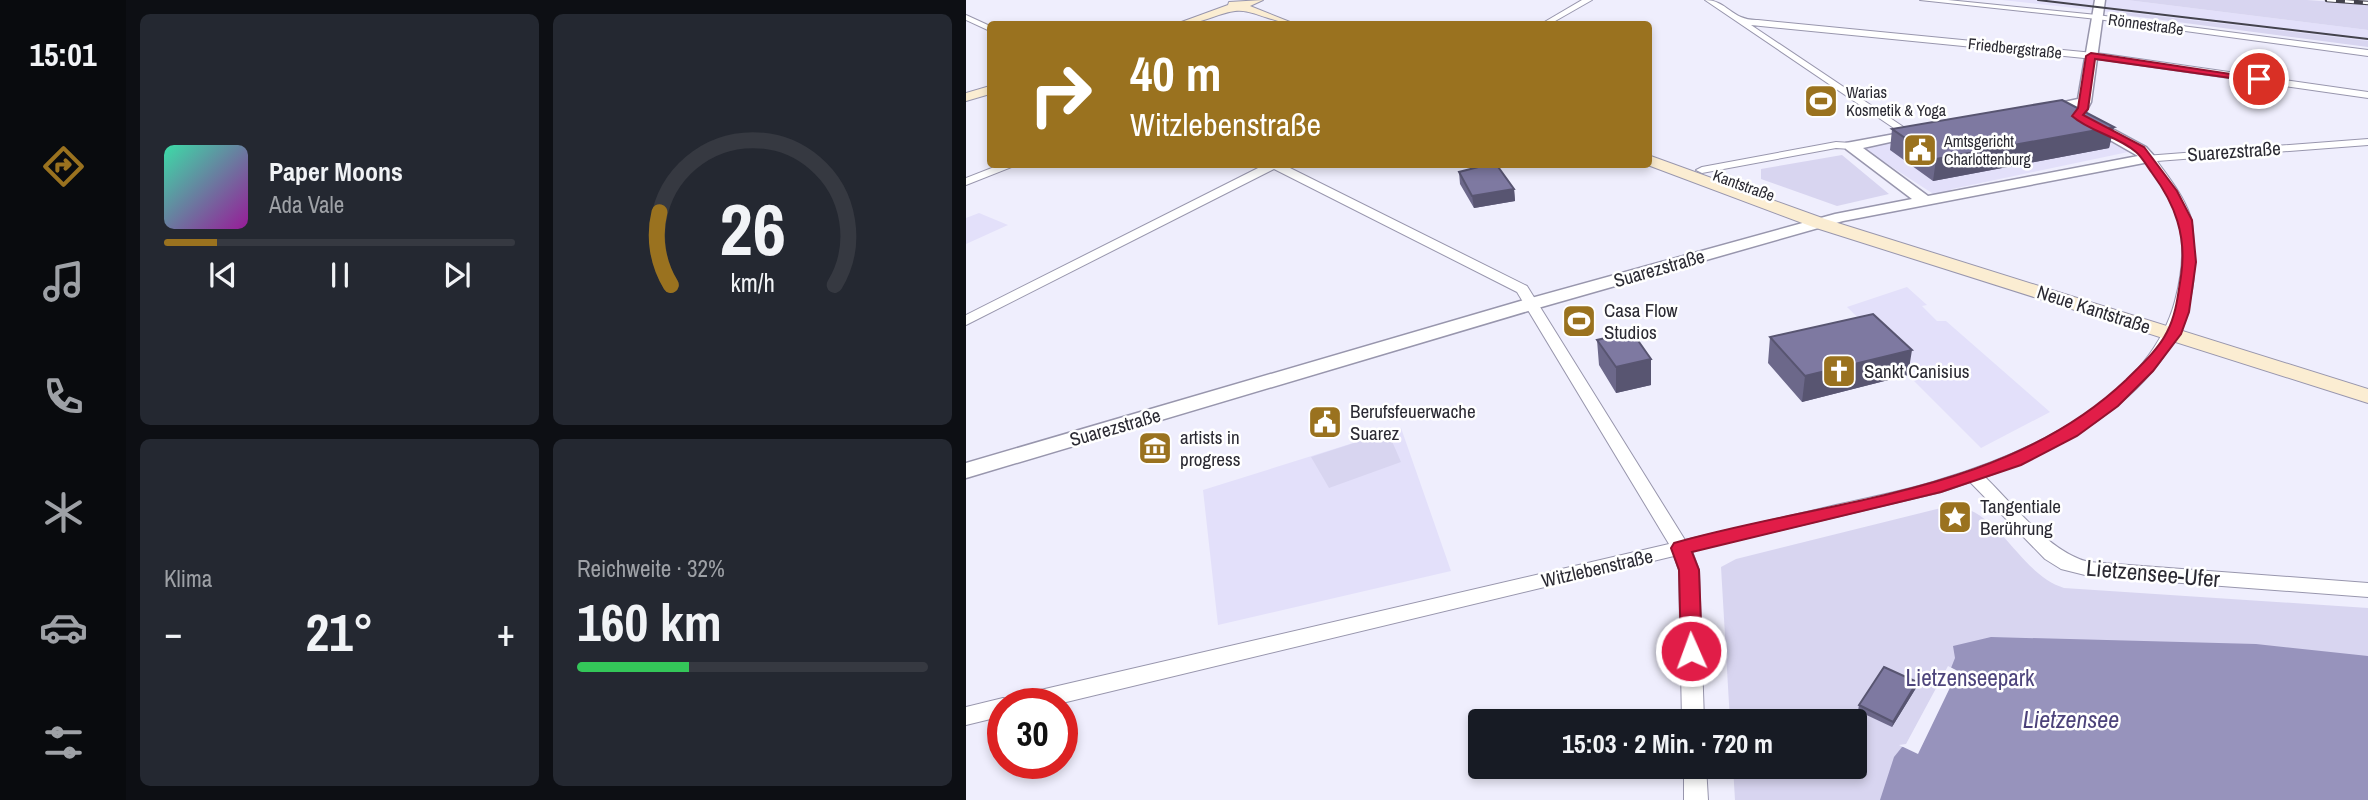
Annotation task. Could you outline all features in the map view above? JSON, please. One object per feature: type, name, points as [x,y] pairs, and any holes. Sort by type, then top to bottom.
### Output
[{"type":"main road","points":[[1206,3],[1242,7],[1281,21]]},
{"type":"main road","points":[[1193,21],[1242,7]]},
{"type":"main road","points":[[1212,21],[1242,7]]},
{"type":"main road","points":[[1242,7],[1260,21]]},
{"type":"main road","points":[[966,90],[987,84]]},
{"type":"main road","points":[[966,97],[987,91]]},
{"type":"main road","name":"Kantstraße","points":[[1652,152],[1841,217]]},
{"type":"main road","name":"Kantstraße","points":[[1652,161],[1819,223]]},
{"type":"main road","name":"Neue Kantstraße","points":[[1841,217],[2176,328],[2368,396]]},
{"type":"main road","name":"Neue Kantstraße","points":[[1819,223],[2368,382]]},
{"type":"street","points":[[1550,21],[1588,0]]},
{"type":"street","points":[[1709,0],[1907,134]]},
{"type":"street","name":"Rönnestraße","points":[[1924,0],[2097,17],[2368,53]]},
{"type":"street","points":[[2077,116],[2084,102],[2100,0]]},
{"type":"street","points":[[966,17],[987,28]]},
{"type":"street","name":"Friedbergstraße","points":[[1744,23],[1758,22],[2091,56],[2368,95]]},
{"type":"street","points":[[2026,113],[2084,102]]},
{"type":"street","points":[[2060,108],[2141,150],[2171,191],[2186,220],[2190,262],[2176,328]]},
{"type":"street","points":[[1702,170],[1931,130]]},
{"type":"street","name":"Suarezstraße","points":[[966,471],[1531,304],[1841,217],[2149,158],[2367,143]]},
{"type":"street","points":[[1853,145],[1925,201]]},
{"type":"street","points":[[966,182],[1003,168]]},
{"type":"street","points":[[966,321],[1268,168]]},
{"type":"street","points":[[1280,168],[1522,289],[1681,548],[1689,570],[1693,709]]},
{"type":"street","name":"Witzlebenstraße","points":[[1078,690],[1974,477],[2030,455],[2071,432],[2130,385],[2176,328]]},
{"type":"street","name":"Lietzensee-Ufer","points":[[1974,477],[2052,555],[2068,564],[2089,569],[2368,590]]},
{"type":"street","points":[[966,716],[987,711]]},
{"type":"street","points":[[1695,779],[1696,800]]},
{"type":"shaded area","points":[[2002,0],[2127,0],[2368,30],[2368,41]]},
{"type":"shaded area","points":[[2053,112],[2133,151],[1952,189],[1948,194],[1935,195],[1864,149],[1879,141],[1884,144],[2053,115]]},
{"type":"shaded area","points":[[979,213],[1008,225],[966,244],[966,218]]},
{"type":"shaded area","points":[[1907,287],[1927,305],[1922,306],[1937,321],[1946,321],[2050,412],[1981,448],[1913,380],[1920,378],[1847,307]]},
{"type":"shaded area","points":[[1401,428],[1451,571],[1218,625],[1203,490]]},
{"type":"green space","points":[[2127,0],[2307,0],[2368,4],[2368,30]]},
{"type":"green space","points":[[2121,12],[2368,41],[2368,47],[2124,15]]},
{"type":"green space","points":[[1842,155],[1889,194],[1837,206],[1761,179],[1761,169]]},
{"type":"green space","points":[[1388,432],[1401,462],[1329,488],[1311,457]]},
{"type":"green space","name":"Lietzenseepark","points":[[1953,505],[1970,510],[1985,519],[2034,570],[2064,588],[2368,608],[2368,800],[1735,800],[1734,779],[1867,779],[1867,709],[1729,709],[1721,567],[1736,559]]},
{"type":"water","name":"Lietzensee","points":[[1991,637],[2256,644],[2368,656],[2368,800],[1880,800],[1894,757],[1902,747],[1908,747],[1951,668],[1955,658],[1953,646]]},
{"type":"pier","points":[[1948,666],[1958,671],[1918,754],[1899,745],[1906,744]]},
{"type":"building","points":[[2062,100],[2114,127],[1936,159],[1892,129]]},
{"type":"building","points":[[1474,168],[1499,168],[1514,189],[1472,196],[1459,172]]},
{"type":"building","points":[[1873,314],[1912,350],[1805,376],[1770,337]]},
{"type":"building","points":[[1632,332],[1651,359],[1616,367],[1597,340]]},
{"type":"building","points":[[1884,667],[1917,682],[1893,722],[1859,705]]},
{"type":"tram line","points":[[2038,0],[2368,39]]},
{"type":"railway","points":[[2327,0],[2368,3]]},
{"type":"place","name":"Warias Kosmetik & Yoga","points":[[1821,101]]},
{"type":"place","name":"Amtsgericht Charlottenburg","points":[[1920,150]]},
{"type":"place","name":"Casa Flow Studios","points":[[1579,321]]},
{"type":"place","name":"Sankt Canisius","points":[[1839,371]]},
{"type":"place","name":"Berufsfeuerwache Suarez","points":[[1325,422]]},
{"type":"place","name":"artists in progress","points":[[1155,448]]},
{"type":"place","name":"Tangentiale Berührung","points":[[1955,517]]},
{"type":"route","points":[[1691,651],[1689,570],[1681,548],[1941,486],[2000,468],[2030,455],[2071,432],[2112,402],[2147,368],[2174,334],[2182,312],[2190,262],[2186,220],[2171,191],[2141,150],[2077,116],[2083,109],[2091,56],[2259,79]]}]
